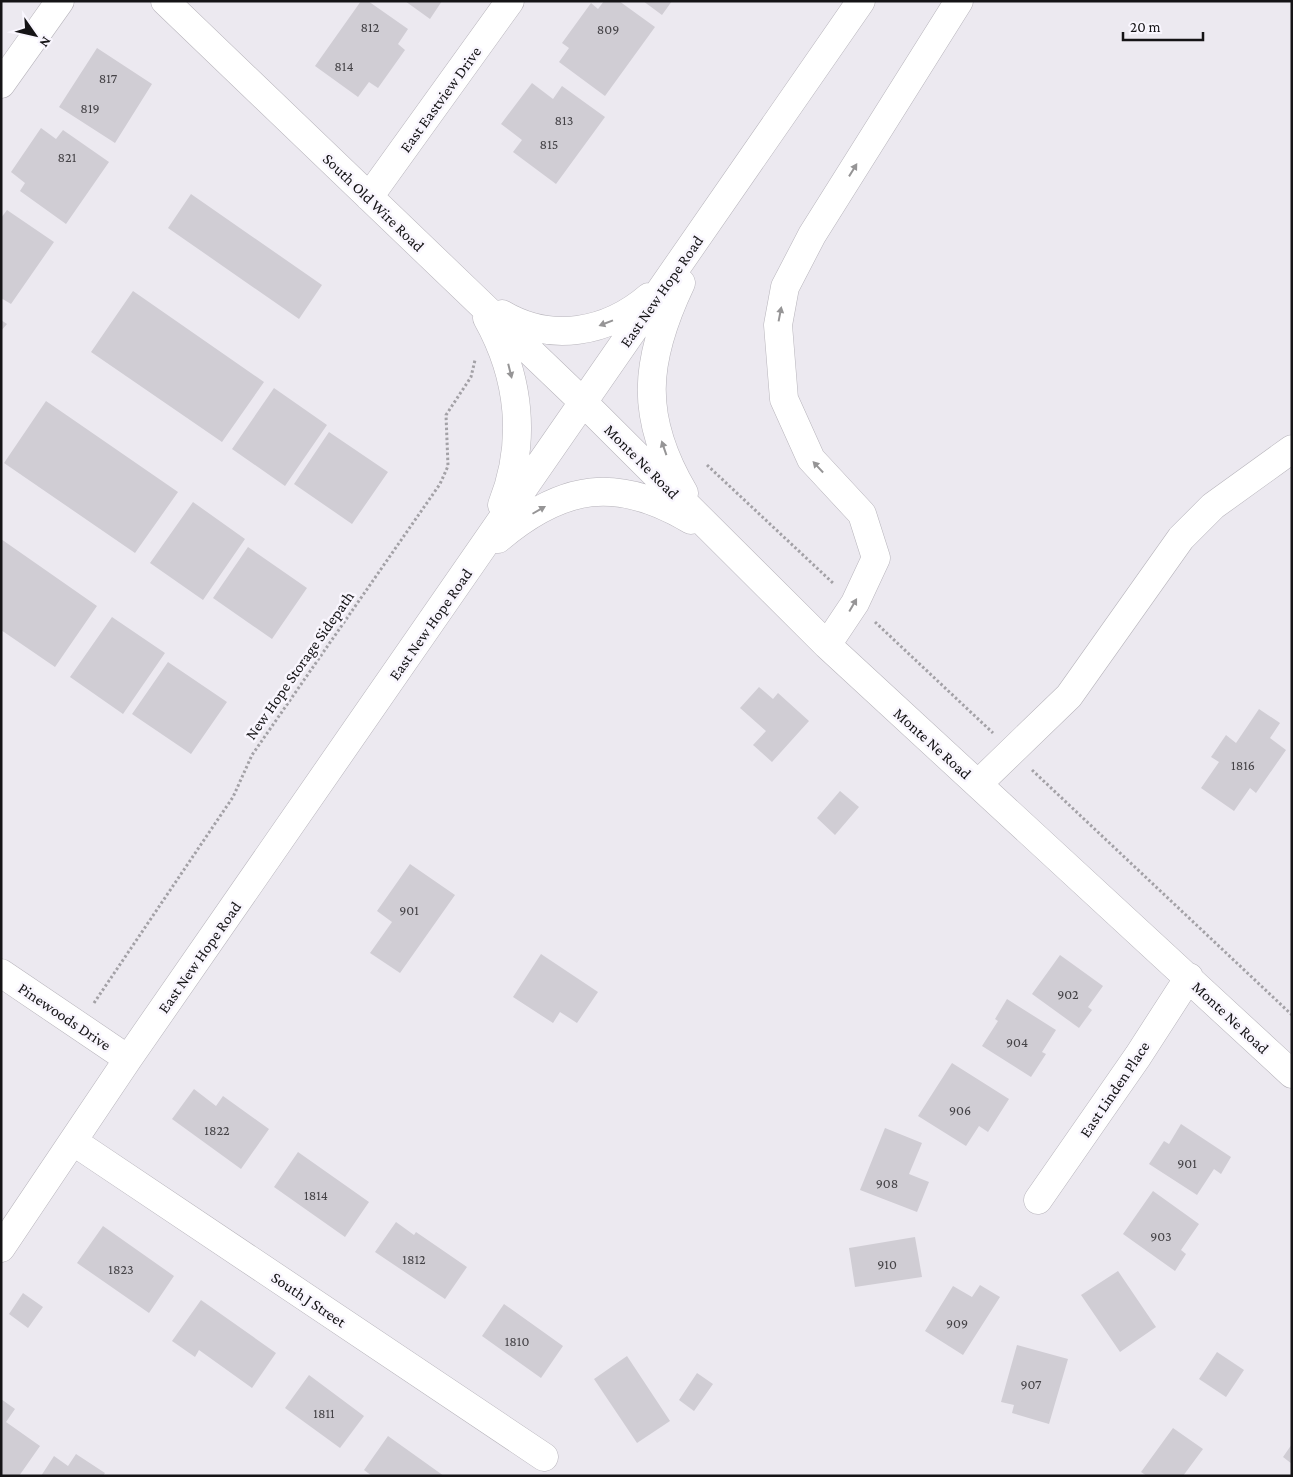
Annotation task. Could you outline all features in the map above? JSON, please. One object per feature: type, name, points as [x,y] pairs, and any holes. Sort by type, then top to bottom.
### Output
[{"type":"street","points":[[1,84],[60,1]]},
{"type":"street","name":"South Old Wire Road","points":[[165,1],[584,402]]},
{"type":"street","name":"East Eastview Drive","points":[[370,197],[510,1]]},
{"type":"street","name":"East New Hope Road","points":[[1,1248],[128,1059],[861,1]]},
{"type":"street","points":[[826,645],[855,603],[876,558],[862,514],[811,459],[784,400],[778,325],[785,287],[812,235],[959,1]]},
{"type":"street","points":[[721,203],[667,315],[654,358],[650,388],[658,432],[676,478],[689,501],[724,543]]},
{"type":"street","points":[[473,296],[508,318],[528,327],[549,332],[576,331],[603,325],[634,309],[661,287],[672,274]]},
{"type":"street","points":[[473,296],[497,336],[505,355],[516,399],[518,425],[516,456],[507,492],[473,562]]},
{"type":"street","name":"Monte Ne Road","points":[[584,402],[826,645],[1292,1074]]},
{"type":"street","points":[[978,784],[1069,696],[1181,538],[1213,506],[1289,455]]},
{"type":"street","points":[[473,562],[508,530],[544,506],[579,493],[594,491],[628,494],[659,504],[705,529],[724,543]]},
{"type":"street","name":"Pinewoods Drive","points":[[1,973],[128,1059]]},
{"type":"street","name":"East Linden Place","points":[[1038,1200],[1138,1056],[1188,977]]},
{"type":"street","name":"South J Street","points":[[74,1142],[544,1457]]},
{"type":"path","name":"New Hope Storage Sidepath","points":[[89,1010],[233,797],[252,756],[440,484],[448,466],[446,415],[471,377],[475,352]]},
{"type":"building","points":[[361,1],[368,1],[408,29],[398,44],[405,50],[378,88],[369,82],[358,97],[315,66]]},
{"type":"building","points":[[405,1],[442,1],[430,19]]},
{"type":"building","points":[[604,1],[619,1],[655,27],[605,96],[559,62],[569,48],[562,43],[591,3],[598,9]]},
{"type":"building","points":[[643,1],[672,1],[662,15]]},
{"type":"building","points":[[97,48],[152,84],[115,143],[59,107]]},
{"type":"building","points":[[532,83],[553,99],[562,86],[605,117],[556,184],[513,152],[522,140],[501,124]]},
{"type":"building","points":[[41,128],[56,139],[63,130],[109,162],[66,224],[20,191],[25,183],[11,172]]},
{"type":"building","points":[[191,194],[322,285],[299,319],[168,228]]},
{"type":"building","points":[[7,210],[54,242],[11,304],[1,298],[1,218]]},
{"type":"building","points":[[133,291],[264,382],[222,442],[91,352]]},
{"type":"building","points":[[1,320],[7,324],[1,331]]},
{"type":"building","points":[[274,388],[327,425],[285,486],[232,449]]},
{"type":"building","points":[[46,401],[178,492],[135,553],[4,463]]},
{"type":"building","points":[[329,432],[388,472],[352,524],[294,484]]},
{"type":"building","points":[[193,502],[245,539],[203,600],[150,563]]},
{"type":"building","points":[[1,539],[97,606],[55,667],[1,630]]},
{"type":"building","points":[[248,547],[307,588],[272,639],[213,598]]},
{"type":"building","points":[[112,617],[165,653],[123,714],[70,677]]},
{"type":"building","points":[[168,662],[227,702],[191,754],[132,714]]},
{"type":"building","points":[[759,687],[773,699],[778,693],[809,721],[772,762],[753,745],[766,731],[740,708]]},
{"type":"building","points":[[1259,709],[1280,723],[1270,738],[1286,750],[1256,793],[1250,788],[1234,811],[1201,788],[1219,762],[1211,757],[1226,735],[1236,743]]},
{"type":"building","points":[[840,791],[859,807],[835,835],[817,818]]},
{"type":"building","points":[[410,864],[455,895],[400,973],[370,953],[392,922],[377,911]]},
{"type":"building","points":[[541,954],[598,992],[577,1023],[560,1012],[553,1023],[513,997]]},
{"type":"building","points":[[1060,955],[1103,986],[1088,1007],[1092,1010],[1079,1028],[1032,994]]},
{"type":"building","points":[[1007,999],[1056,1030],[1042,1052],[1046,1054],[1031,1077],[982,1046],[998,1021],[995,1019]]},
{"type":"building","points":[[952,1063],[1009,1099],[988,1132],[979,1126],[966,1146],[918,1116]]},
{"type":"building","points":[[194,1089],[216,1106],[223,1096],[269,1129],[241,1169],[172,1119]]},
{"type":"building","points":[[1181,1124],[1231,1157],[1221,1174],[1214,1169],[1197,1195],[1149,1164],[1164,1141],[1169,1144]]},
{"type":"building","points":[[885,1128],[922,1143],[909,1174],[929,1182],[917,1212],[860,1190]]},
{"type":"building","points":[[298,1152],[369,1202],[345,1237],[274,1187]]},
{"type":"building","points":[[1153,1191],[1199,1224],[1181,1250],[1186,1254],[1175,1271],[1123,1234]]},
{"type":"building","points":[[396,1222],[414,1235],[416,1232],[467,1267],[445,1299],[375,1252]]},
{"type":"building","points":[[103,1226],[174,1276],[149,1313],[77,1263]]},
{"type":"building","points":[[915,1237],[922,1277],[855,1287],[849,1248]]},
{"type":"building","points":[[1118,1271],[1156,1327],[1120,1352],[1081,1295]]},
{"type":"building","points":[[980,1285],[1000,1297],[963,1355],[925,1331],[953,1286],[972,1297]]},
{"type":"building","points":[[23,1293],[43,1307],[28,1328],[9,1314]]},
{"type":"building","points":[[201,1300],[276,1353],[252,1388],[199,1350],[195,1357],[172,1341]]},
{"type":"building","points":[[504,1304],[563,1346],[541,1378],[482,1336]]},
{"type":"building","points":[[1017,1345],[1068,1359],[1049,1424],[1012,1413],[1014,1405],[1001,1402]]},
{"type":"building","points":[[1217,1352],[1244,1370],[1226,1397],[1199,1379]]},
{"type":"building","points":[[627,1356],[670,1421],[637,1443],[594,1379]]},
{"type":"building","points":[[697,1373],[713,1384],[694,1411],[679,1400]]},
{"type":"building","points":[[309,1375],[364,1416],[340,1448],[285,1408]]},
{"type":"building","points":[[1,1399],[15,1409],[6,1422],[40,1446],[19,1476],[1,1476]]},
{"type":"building","points":[[1173,1428],[1203,1449],[1183,1476],[1147,1476],[1141,1472]]},
{"type":"building","points":[[388,1436],[444,1476],[372,1476],[364,1470]]},
{"type":"building","points":[[1292,1444],[1292,1464],[1283,1457]]},
{"type":"building","points":[[76,1454],[105,1473],[103,1476],[41,1476],[54,1456],[68,1466]]}]
